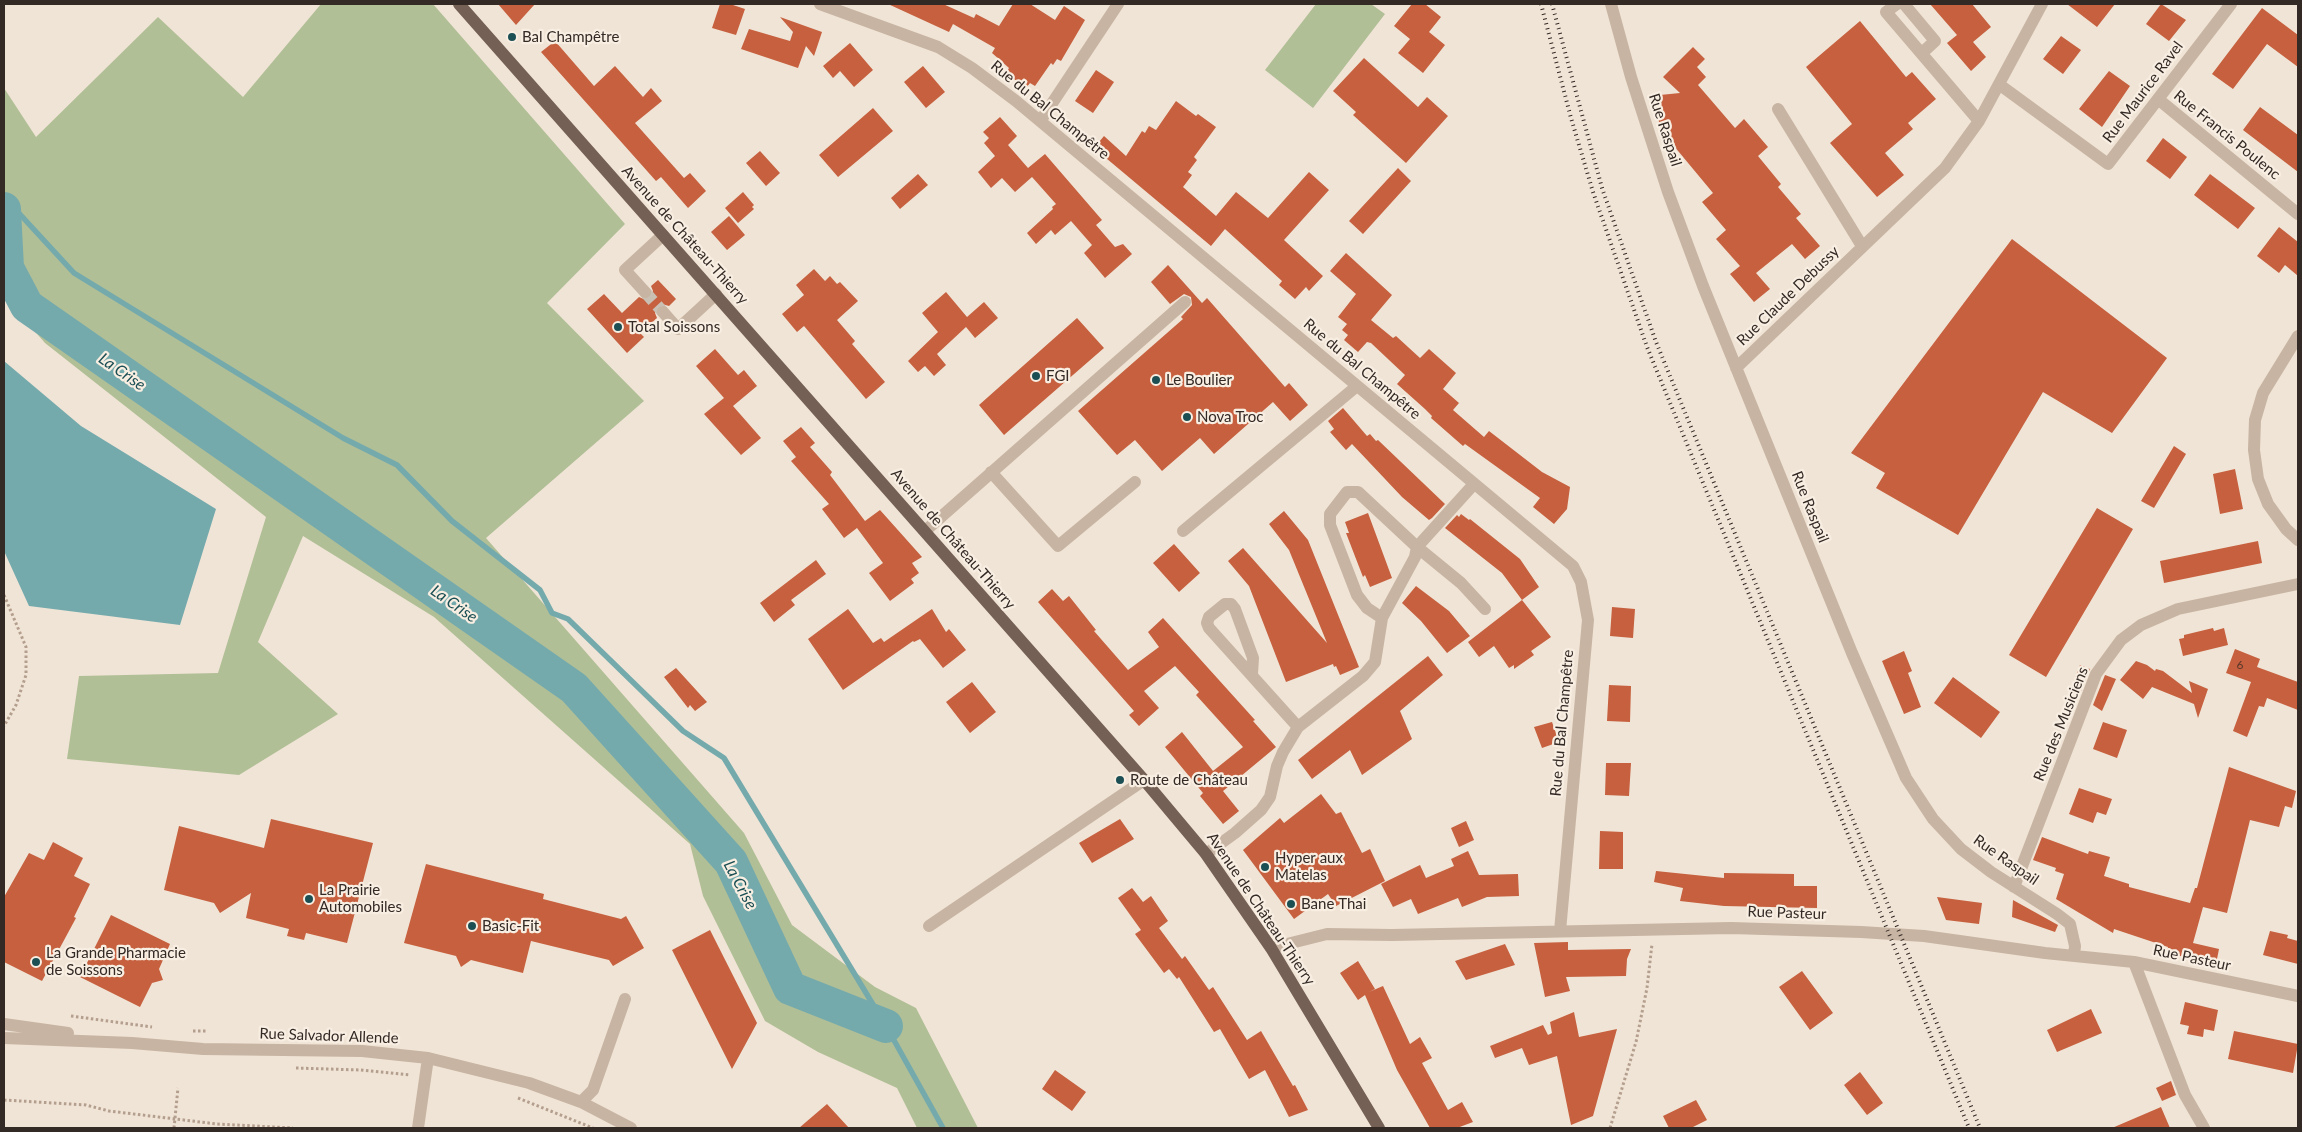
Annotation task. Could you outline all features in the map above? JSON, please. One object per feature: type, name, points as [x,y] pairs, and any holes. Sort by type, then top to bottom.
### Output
[{"type":"main road","name":"Avenue de Château-Thierry","points":[[459,4],[1144,780],[1206,854],[1271,948],[1379,1128]]},
{"type":"street","name":"Rue du Bal Champêtre","points":[[820,4],[938,47],[972,68],[1041,120],[1573,566],[1581,582],[1588,620],[1560,931]]},
{"type":"street","points":[[1041,120],[1118,4]]},
{"type":"street","name":"Rue Raspail","points":[[1611,4],[1631,77],[1668,192],[1736,368],[1848,644],[1906,778],[1933,819],[1961,849],[2070,924],[2075,946],[2074,956]]},
{"type":"street","points":[[1897,4],[1886,12],[1979,121]]},
{"type":"street","points":[[1904,4],[1935,41],[1922,54]]},
{"type":"street","name":"Rue Claude Debussy","points":[[1736,368],[1945,168],[1979,121],[2042,4]]},
{"type":"street","name":"Rue Maurice Ravel","points":[[2000,85],[2108,164],[2231,4]]},
{"type":"street","name":"Rue Francis Poulenc","points":[[2158,100],[2298,214]]},
{"type":"street","name":"Rue Claude Debussy","points":[[1778,109],[1862,246]]},
{"type":"street","points":[[645,292],[625,270],[663,235]]},
{"type":"street","points":[[663,312],[678,329],[716,294]]},
{"type":"street","points":[[925,531],[1185,302]]},
{"type":"street","points":[[2298,336],[2264,393],[2255,420],[2254,450],[2258,479],[2268,504],[2286,529],[2298,540]]},
{"type":"street","points":[[1183,531],[1356,386]]},
{"type":"street","points":[[991,472],[1058,546],[1135,482]]},
{"type":"street","points":[[1206,854],[1235,833],[1261,810],[1270,797],[1283,752],[1298,727],[1363,676],[1376,662],[1382,618],[1415,557],[1417,547],[1474,484]]},
{"type":"street","points":[[1382,618],[1367,608],[1357,595],[1330,525],[1330,514],[1339,499],[1347,492],[1358,492],[1417,547],[1461,583],[1485,609]]},
{"type":"street","name":"Rue des Musiciens","points":[[2014,887],[2096,674],[2121,640],[2141,625],[2178,609],[2298,584]]},
{"type":"street","points":[[1252,674],[1254,658],[1235,608],[1231,604],[1226,604],[1209,617],[1207,623],[1209,628],[1298,727]]},
{"type":"street","points":[[929,926],[1144,780]]},
{"type":"street","name":"Rue Pasteur","points":[[1271,948],[1327,934],[1392,935],[1731,928],[1924,936],[2134,962],[2298,996]]},
{"type":"street","points":[[2134,962],[2185,1095],[2204,1128]]},
{"type":"street","points":[[581,1102],[593,1090],[625,999]]},
{"type":"street","name":"Rue Salvador Allende","points":[[4,1024],[132,1043]]},
{"type":"street","name":"Rue Salvador Allende","points":[[4,1038],[132,1043],[203,1049],[362,1051],[428,1058],[522,1081],[581,1102],[631,1128]]},
{"type":"street","points":[[418,1128],[428,1058]]},
{"type":"path","points":[[4,595],[26,647],[26,675],[16,705],[4,726]]},
{"type":"path","points":[[1610,1128],[1636,1042],[1647,988],[1654,929]]},
{"type":"path","points":[[70,1016],[159,1028]]},
{"type":"path","points":[[188,1031],[207,1031]]},
{"type":"path","points":[[293,1068],[426,1075]]},
{"type":"path","points":[[174,1128],[178,1088]]},
{"type":"path","points":[[510,1095],[593,1128]]},
{"type":"path","points":[[4,1100],[86,1105],[109,1111],[174,1120],[293,1128]]},
{"type":"green space","points":[[321,4],[433,4],[625,224],[547,303],[644,401],[486,538],[744,833],[792,925],[875,987],[916,1008],[978,1128],[917,1128],[897,1088],[818,1052],[765,1021],[703,896],[690,844],[434,617],[303,536],[258,642],[338,714],[239,775],[67,759],[79,676],[218,673],[266,517],[45,343],[4,296],[4,88],[36,137],[158,17],[243,97]]},
{"type":"green space","points":[[1316,4],[1371,4],[1385,14],[1313,108],[1265,70]]},
{"type":"water","points":[[4,361],[81,426],[216,509],[180,625],[29,606],[4,551]]},
{"type":"building","points":[[498,4],[535,4],[516,25]]},
{"type":"building","points":[[720,4],[730,4],[745,9],[736,35],[712,28]]},
{"type":"building","points":[[888,4],[943,4],[974,18],[976,14],[999,26],[1013,4],[1030,4],[1055,20],[1064,6],[1085,20],[1061,61],[1057,59],[1053,65],[1051,63],[1035,86],[1030,83],[1026,88],[1006,73],[1009,68],[992,53],[995,48],[953,24],[949,32]]},
{"type":"building","points":[[1412,4],[1425,4],[1441,17],[1429,32],[1445,45],[1423,73],[1398,53],[1410,39],[1394,26]]},
{"type":"building","points":[[1930,4],[1972,4],[1991,27],[1973,42],[1986,57],[1971,71],[1947,43],[1957,35]]},
{"type":"building","points":[[2067,4],[2115,4],[2097,27]]},
{"type":"building","points":[[2161,4],[2186,20],[2169,41],[2146,24]]},
{"type":"building","points":[[2262,8],[2298,35],[2298,67],[2267,44],[2233,89],[2212,74]]},
{"type":"building","points":[[780,17],[822,32],[814,56],[806,46],[798,68],[741,49],[749,29],[790,41],[793,32]]},
{"type":"building","points":[[1860,21],[1906,77],[1912,72],[1936,99],[1908,123],[1913,129],[1885,153],[1904,175],[1877,197],[1830,143],[1852,124],[1806,67]]},
{"type":"building","points":[[2061,36],[2081,50],[2063,74],[2043,59]]},
{"type":"building","points":[[555,41],[594,86],[615,66],[643,97],[651,88],[662,101],[635,123],[684,178],[690,173],[706,191],[688,208],[661,177],[656,181],[541,52]]},
{"type":"building","points":[[850,43],[873,70],[854,87],[840,71],[833,78],[823,66]]},
{"type":"building","points":[[1693,47],[1705,59],[1697,67],[1706,77],[1698,85],[1735,128],[1744,119],[1768,147],[1758,156],[1781,184],[1778,187],[1801,214],[1796,218],[1820,246],[1805,259],[1792,244],[1756,273],[1770,289],[1754,302],[1730,274],[1740,266],[1716,239],[1726,230],[1702,202],[1713,193],[1669,140],[1666,142],[1650,96],[1680,93],[1663,77]]},
{"type":"building","points":[[1364,58],[1418,107],[1427,97],[1448,116],[1406,163],[1353,115],[1356,112],[1333,91]]},
{"type":"building","points":[[923,66],[945,92],[926,108],[904,82]]},
{"type":"building","points":[[1096,70],[1114,82],[1093,113],[1075,101]]},
{"type":"building","points":[[2109,71],[2130,86],[2102,127],[2079,109]]},
{"type":"building","points":[[1176,101],[1196,116],[1198,114],[1216,127],[1194,157],[1197,160],[1188,172],[1192,175],[1183,187],[1216,216],[1236,192],[1268,218],[1309,172],[1329,190],[1284,240],[1323,276],[1309,291],[1306,287],[1295,299],[1279,285],[1282,281],[1225,229],[1211,246],[1094,148],[1104,136],[1126,156],[1142,131],[1145,133],[1149,126],[1156,130]]},
{"type":"building","points":[[2260,107],[2298,135],[2298,172],[2243,130]]},
{"type":"building","points":[[873,108],[893,131],[838,177],[819,155]]},
{"type":"building","points":[[1000,117],[1017,136],[1008,145],[1028,168],[1045,154],[1102,220],[1096,225],[1115,247],[1123,244],[1132,254],[1105,278],[1084,253],[1092,245],[1071,221],[1055,235],[1051,230],[1036,244],[1027,233],[1056,204],[1032,177],[1015,192],[1002,178],[991,188],[978,172],[995,156],[984,143],[989,138],[983,132]]},
{"type":"building","points":[[2163,138],[2187,157],[2170,179],[2146,161]]},
{"type":"building","points":[[760,151],[780,173],[766,186],[746,163]]},
{"type":"building","points":[[1398,168],[1411,181],[1363,234],[1349,221]]},
{"type":"building","points":[[918,174],[928,185],[900,209],[891,198]]},
{"type":"building","points":[[2210,174],[2255,208],[2238,229],[2194,195]]},
{"type":"building","points":[[743,192],[754,205],[752,207],[754,209],[738,223],[725,208]]},
{"type":"building","points":[[729,216],[745,235],[727,250],[711,232]]},
{"type":"building","points":[[2279,227],[2298,242],[2298,276],[2285,265],[2279,273],[2257,256]]},
{"type":"building","points":[[2012,239],[2167,358],[2112,433],[2043,392],[1958,535],[1876,488],[1885,473],[1851,453]]},
{"type":"building","points":[[1346,253],[1392,295],[1371,320],[1393,338],[1396,336],[1420,358],[1429,349],[1456,373],[1443,389],[1459,403],[1453,410],[1484,437],[1489,431],[1542,472],[1570,487],[1567,509],[1554,524],[1533,507],[1540,498],[1465,444],[1463,446],[1431,418],[1432,416],[1425,409],[1397,384],[1405,375],[1371,343],[1367,342],[1358,352],[1344,340],[1348,335],[1342,330],[1347,324],[1338,317],[1356,294],[1330,271]]},
{"type":"building","points":[[1168,265],[1202,303],[1207,298],[1285,387],[1289,383],[1308,405],[1290,421],[1273,402],[1214,454],[1200,438],[1162,471],[1135,440],[1117,455],[1078,411],[1183,319],[1181,317],[1192,305],[1191,297],[1184,294],[1170,304],[1151,282]]},
{"type":"building","points":[[814,269],[825,281],[830,276],[837,284],[840,282],[858,301],[837,320],[855,341],[852,344],[885,382],[866,399],[804,326],[797,332],[782,314],[804,295],[796,285]]},
{"type":"building","points":[[658,280],[676,299],[669,306],[662,304],[657,306],[655,313],[657,318],[640,333],[644,337],[627,353],[587,309],[604,294],[622,313],[639,297],[646,300],[651,298],[653,291],[651,286]]},
{"type":"building","points":[[946,292],[967,317],[984,302],[998,318],[975,338],[966,327],[937,354],[946,365],[934,376],[925,366],[918,372],[908,361],[938,332],[922,313]]},
{"type":"building","points":[[1077,318],[1104,348],[1004,435],[979,405]]},
{"type":"building","points":[[715,349],[738,375],[744,370],[757,386],[733,406],[761,438],[741,455],[704,414],[724,398],[696,366]]},
{"type":"building","points":[[1343,408],[1367,436],[1370,434],[1376,441],[1378,440],[1445,504],[1432,518],[1429,520],[1402,497],[1352,444],[1346,450],[1330,432],[1334,429],[1328,421]]},
{"type":"building","points":[[801,427],[815,443],[810,447],[832,472],[830,475],[865,521],[880,510],[922,557],[912,563],[919,573],[911,579],[914,583],[890,601],[869,573],[883,563],[857,528],[844,538],[822,509],[829,504],[791,461],[796,457],[783,441]]},
{"type":"building","points":[[2174,446],[2186,454],[2154,508],[2141,501]]},
{"type":"building","points":[[2235,469],[2243,509],[2220,514],[2213,474]]},
{"type":"building","points":[[2097,508],[2133,529],[2046,677],[2009,655]]},
{"type":"building","points":[[1284,511],[1308,540],[1359,667],[1340,675],[1333,664],[1286,682],[1249,586],[1228,561],[1243,548],[1327,643],[1289,550],[1269,524]]},
{"type":"building","points":[[1368,513],[1392,578],[1370,587],[1365,575],[1363,577],[1346,533],[1349,533],[1345,522]]},
{"type":"building","points":[[1461,514],[1520,559],[1539,587],[1522,600],[1502,573],[1445,528],[1457,515],[1459,517]]},
{"type":"building","points":[[2258,541],[2262,563],[2164,583],[2160,561]]},
{"type":"building","points":[[1174,544],[1200,573],[1179,592],[1153,563]]},
{"type":"building","points":[[816,560],[826,574],[791,600],[795,605],[774,622],[760,603]]},
{"type":"building","points":[[1416,586],[1449,611],[1470,636],[1447,653],[1421,621],[1402,603]]},
{"type":"building","points":[[1052,589],[1063,601],[1069,596],[1096,630],[1094,631],[1128,670],[1159,647],[1148,632],[1163,618],[1255,720],[1253,721],[1276,747],[1223,791],[1239,811],[1223,824],[1200,796],[1203,793],[1165,747],[1182,732],[1213,771],[1243,747],[1196,695],[1199,692],[1175,666],[1144,691],[1159,708],[1139,726],[1129,715],[1134,711],[1038,602]]},
{"type":"building","points":[[1522,600],[1551,637],[1531,651],[1534,655],[1514,669],[1514,665],[1509,668],[1494,646],[1479,657],[1468,642]]},
{"type":"building","points":[[1612,607],[1635,609],[1633,638],[1610,636]]},
{"type":"building","points":[[848,609],[873,643],[881,638],[884,642],[932,609],[946,632],[949,629],[966,650],[943,668],[920,639],[913,641],[843,690],[808,639]]},
{"type":"building","points":[[2213,628],[2214,631],[2224,628],[2228,645],[2183,656],[2179,639],[2184,638],[2184,635]]},
{"type":"building","points":[[2235,649],[2260,659],[2257,667],[2298,682],[2298,710],[2267,698],[2264,707],[2259,706],[2247,737],[2233,731],[2251,682],[2226,673]]},
{"type":"building","points":[[1904,651],[1912,671],[1908,673],[1921,707],[1904,714],[1882,661]]},
{"type":"building","points":[[1428,656],[1443,675],[1400,711],[1412,739],[1362,775],[1350,750],[1312,779],[1298,760]]},
{"type":"building","points":[[2136,661],[2147,665],[2155,671],[2156,669],[2163,671],[2192,693],[2189,681],[2208,689],[2198,718],[2194,704],[2152,687],[2143,699],[2120,680]]},
{"type":"building","points":[[2080,665],[2090,669],[2079,696],[2070,691]]},
{"type":"building","points":[[676,668],[707,702],[695,711],[690,705],[688,708],[664,677]]},
{"type":"building","points":[[2105,675],[2116,679],[2102,711],[2093,705]]},
{"type":"building","points":[[1953,677],[2000,712],[1981,738],[1934,703]]},
{"type":"building","points":[[972,682],[996,712],[970,733],[946,702]]},
{"type":"building","points":[[1609,685],[1631,686],[1630,722],[1607,721]]},
{"type":"building","points":[[1552,722],[1559,742],[1542,748],[1534,727]]},
{"type":"building","points":[[2103,722],[2127,730],[2117,758],[2093,749]]},
{"type":"building","points":[[1606,763],[1631,763],[1629,796],[1605,795]]},
{"type":"building","points":[[2229,767],[2296,791],[2292,808],[2285,806],[2279,827],[2250,820],[2227,913],[2203,907],[2193,943],[2219,949],[2216,964],[2167,953],[2168,947],[2114,929],[2113,933],[2056,899],[2064,874],[2055,871],[2056,868],[2033,860],[2042,837],[2088,854],[2089,851],[2110,857],[2104,876],[2129,884],[2129,887],[2190,903],[2195,888],[2197,888]]},
{"type":"building","points":[[2079,788],[2112,799],[2106,815],[2097,812],[2093,823],[2069,814]]},
{"type":"building","points":[[1321,794],[1336,814],[1341,812],[1362,853],[1370,849],[1385,881],[1336,906],[1328,894],[1294,919],[1243,850],[1280,818],[1284,823]]},
{"type":"building","points":[[271,819],[373,843],[347,943],[306,933],[304,940],[287,936],[289,929],[246,918],[251,893],[220,913],[214,903],[164,890],[179,826],[264,848]]},
{"type":"building","points":[[1120,819],[1134,839],[1092,863],[1079,843]]},
{"type":"building","points":[[1466,821],[1474,840],[1459,847],[1451,828]]},
{"type":"building","points":[[1600,831],[1623,832],[1623,869],[1599,869]]},
{"type":"building","points":[[53,842],[83,858],[74,876],[90,884],[74,917],[76,918],[42,981],[4,962],[4,897],[29,853],[44,860]]},
{"type":"building","points":[[1468,851],[1479,875],[1518,874],[1519,896],[1487,897],[1462,907],[1458,898],[1418,914],[1411,899],[1393,907],[1381,884],[1420,865],[1426,878],[1454,866],[1451,859]]},
{"type":"building","points":[[426,864],[544,894],[543,899],[621,919],[626,916],[644,948],[613,966],[609,960],[531,941],[523,973],[471,960],[461,967],[456,956],[404,943]]},
{"type":"building","points":[[1656,871],[1724,878],[1724,873],[1794,874],[1794,886],[1817,886],[1817,908],[1724,906],[1680,901],[1683,888],[1654,882]]},
{"type":"building","points":[[1132,888],[1143,902],[1151,896],[1168,921],[1159,928],[1182,959],[1185,956],[1209,990],[1213,987],[1247,1040],[1261,1031],[1293,1086],[1295,1085],[1308,1110],[1289,1117],[1265,1070],[1249,1079],[1220,1029],[1214,1032],[1179,977],[1177,979],[1169,969],[1164,973],[1135,934],[1141,930],[1118,898]]},
{"type":"building","points":[[1937,897],[1982,903],[1979,924],[1946,920]]},
{"type":"building","points":[[2013,900],[2058,925],[2055,932],[2012,917]]},
{"type":"building","points":[[111,915],[170,944],[159,969],[163,980],[152,983],[140,1007],[80,977]]},
{"type":"building","points":[[710,930],[757,1023],[732,1069],[672,950]]},
{"type":"building","points":[[2270,931],[2288,935],[2287,938],[2298,941],[2298,964],[2263,955]]},
{"type":"building","points":[[1568,942],[1568,950],[1631,949],[1627,959],[1626,976],[1566,977],[1570,991],[1545,997],[1534,943]]},
{"type":"building","points":[[1505,944],[1515,965],[1466,980],[1455,961]]},
{"type":"building","points":[[1358,961],[1375,989],[1369,992],[1383,986],[1410,1044],[1420,1037],[1432,1058],[1422,1063],[1448,1110],[1462,1102],[1473,1122],[1457,1128],[1430,1128],[1397,1070],[1365,995],[1358,1000],[1340,973]]},
{"type":"building","points":[[1802,971],[1833,1013],[1810,1030],[1779,987]]},
{"type":"building","points":[[2185,1002],[2218,1010],[2214,1031],[2204,1029],[2203,1037],[2187,1034],[2189,1026],[2180,1024]]},
{"type":"building","points":[[2091,1009],[2102,1033],[2057,1052],[2047,1030]]},
{"type":"building","points":[[1574,1012],[1579,1037],[1617,1029],[1593,1116],[1571,1125],[1557,1056],[1529,1065],[1522,1048],[1495,1058],[1490,1046],[1543,1025],[1548,1035],[1552,1033],[1550,1022]]},
{"type":"building","points":[[2234,1031],[2298,1044],[2293,1073],[2228,1059]]},
{"type":"building","points":[[1055,1070],[1086,1092],[1072,1111],[1042,1089]]},
{"type":"building","points":[[1860,1072],[1883,1103],[1867,1115],[1844,1085]]},
{"type":"building","points":[[2171,1081],[2176,1095],[2162,1101],[2156,1088]]},
{"type":"building","points":[[1696,1100],[1707,1120],[1691,1128],[1669,1128],[1663,1116]]},
{"type":"building","points":[[827,1104],[849,1128],[799,1128]]},
{"type":"building","points":[[2161,1107],[2170,1128],[2112,1128]]},
{"type":"waterway","name":"La Crise","points":[[4,197],[74,273],[343,438],[397,465],[452,521],[540,590],[552,613],[568,619],[683,731],[724,758],[886,1026],[943,1128]]},
{"type":"waterway","name":"La Crise","points":[[4,209],[7,268],[27,306],[574,688],[731,862],[790,988],[886,1026]]},
{"type":"tunnel","points":[[645,292],[663,312]]},
{"type":"railway","points":[[1541,4],[1593,192],[1647,347],[1969,1128]]},
{"type":"railway","points":[[1552,4],[1602,188],[1656,342],[1980,1128]]},
{"type":"place","name":"Bal Champêtre","points":[[512,37]]},
{"type":"place","name":"Total Soissons","points":[[618,327]]},
{"type":"place","name":"FGI","points":[[1036,376]]},
{"type":"place","name":"Le Boulier","points":[[1156,380]]},
{"type":"place","name":"Nova Troc","points":[[1187,417]]},
{"type":"place","name":"Route de Château","points":[[1120,780]]},
{"type":"place","name":"Hyper aux Matelas","points":[[1265,867]]},
{"type":"place","name":"La Prairie Automobiles","points":[[309,899]]},
{"type":"place","name":"Bane Thai","points":[[1291,904]]},
{"type":"place","name":"Basic-Fit","points":[[472,926]]},
{"type":"place","name":"La Grande Pharmacie de Soissons","points":[[36,962]]}]
